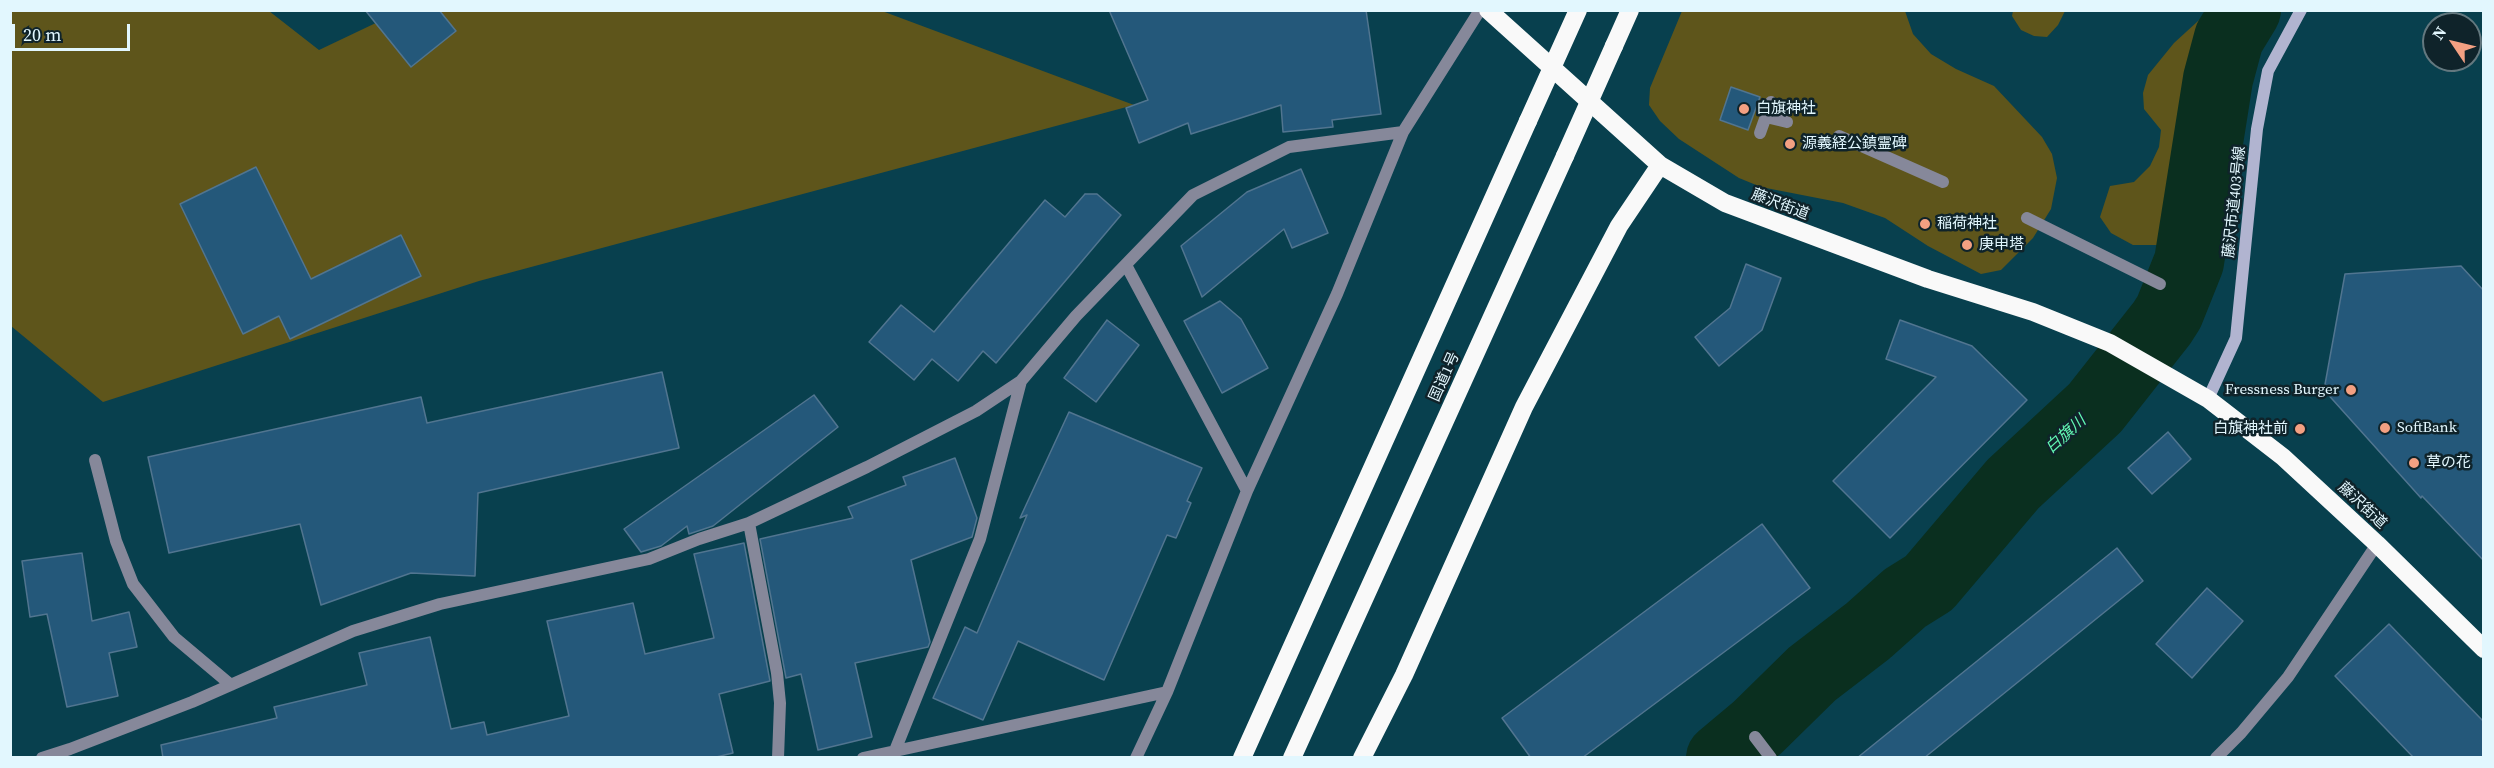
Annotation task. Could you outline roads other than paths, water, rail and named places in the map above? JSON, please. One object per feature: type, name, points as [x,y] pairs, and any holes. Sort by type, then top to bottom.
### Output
[{"type":"highway","name":"藤沢街道","points":[[1488,10],[1660,165],[1725,203],[1928,279],[2033,312],[2110,343],[2208,399],[2283,457],[2377,544],[2484,649]]},
{"type":"highway","name":"国道1号","points":[[1242,758],[1578,10]]},
{"type":"highway","name":"国道1号","points":[[1292,758],[1630,10]]},
{"type":"highway","points":[[1362,758],[1404,675],[1524,407],[1619,226],[1660,165]]},
{"type":"street","points":[[1136,758],[1167,692],[1247,491],[1337,294],[1403,132],[1480,10]]},
{"type":"street","name":"藤沢市道403号線","points":[[2208,399],[2236,338],[2257,129],[2268,71],[2301,10]]},
{"type":"street","points":[[1760,133],[1771,102]]},
{"type":"street","points":[[1766,117],[1787,122]]},
{"type":"street","points":[[42,758],[81,745],[231,685],[364,628],[441,604],[649,559],[699,539],[749,523],[867,467],[976,411],[1021,381],[1076,316],[1193,195],[1289,147],[1403,132]]},
{"type":"street","points":[[1839,136],[1943,182]]},
{"type":"street","points":[[2027,218],[2160,284]]},
{"type":"street","points":[[1126,265],[1247,491]]},
{"type":"street","points":[[894,754],[981,539],[1021,381]]},
{"type":"street","points":[[95,460],[116,541],[133,584],[174,637],[231,685]]},
{"type":"street","points":[[749,523],[777,672],[780,703],[778,758]]},
{"type":"street","points":[[2216,758],[2241,733],[2288,677],[2377,544]]},
{"type":"street","points":[[863,758],[894,754],[1167,692]]},
{"type":"street","points":[[1755,736],[1771,758]]},
{"type":"waterway","name":"白旗川","points":[[1721,758],[1758,727],[1812,674],[1868,631],[1905,598],[1929,583],[2013,484],[2095,408],[2162,323],[2169,312],[2189,262],[2218,79],[2229,38],[2246,10]]},
{"type":"place","name":"白旗神社","points":[[1744,109]]},
{"type":"place","name":"源義経公鎮霊碑","points":[[1790,144]]},
{"type":"place","name":"稲荷神社","points":[[1925,224]]},
{"type":"place","name":"庚申塔","points":[[1967,245]]},
{"type":"place","name":"Fressness Burger","points":[[2351,390]]},
{"type":"place","name":"SoftBank","points":[[2385,428]]},
{"type":"place","name":"白旗神社前","points":[[2300,429]]},
{"type":"place","name":"草の花","points":[[2414,463]]}]
